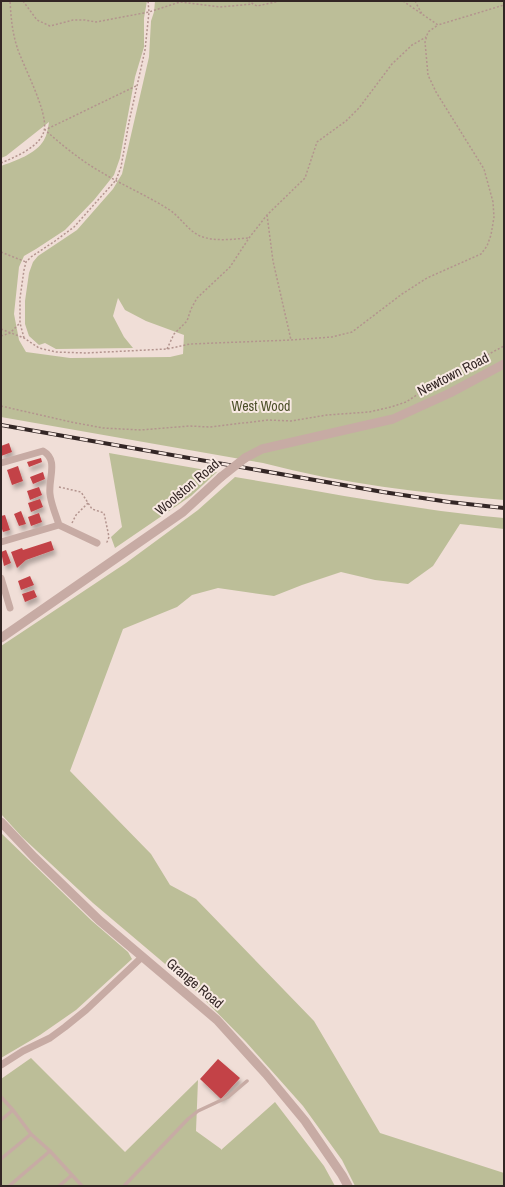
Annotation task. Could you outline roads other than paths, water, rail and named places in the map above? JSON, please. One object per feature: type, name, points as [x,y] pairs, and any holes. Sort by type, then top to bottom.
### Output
[{"type":"street","name":"Newtown Road","points":[[414,410],[450,393],[504,364]]},
{"type":"street","name":"Woolston Road","points":[[1,638],[183,512],[221,476],[245,458],[262,449],[393,419],[414,410]]},
{"type":"street","points":[[1,463],[43,451],[48,454],[52,465],[49,481],[50,495],[59,524]]},
{"type":"street","points":[[1,542],[59,524],[97,543]]},
{"type":"street","points":[[1,578],[10,608]]},
{"type":"street","name":"Grange Road","points":[[1,822],[34,857],[99,920],[217,1020],[266,1074],[305,1121],[348,1186]]},
{"type":"street","points":[[1,1065],[23,1051],[50,1038],[65,1027],[86,1010],[142,956]]},
{"type":"lane","points":[[124,1186],[193,1115],[198,1111],[228,1097],[247,1081]]},
{"type":"lane","points":[[1,1097],[31,1134],[50,1151],[82,1186]]},
{"type":"lane","points":[[1,1120],[13,1110]]},
{"type":"lane","points":[[1,1159],[31,1134]]},
{"type":"lane","points":[[9,1186],[50,1151]]},
{"type":"lane","points":[[58,1186],[72,1175]]},
{"type":"railway","points":[[1,425],[383,492],[449,502],[504,508]]},
{"type":"park label","name":"West Wood","points":[[261,406]]}]
